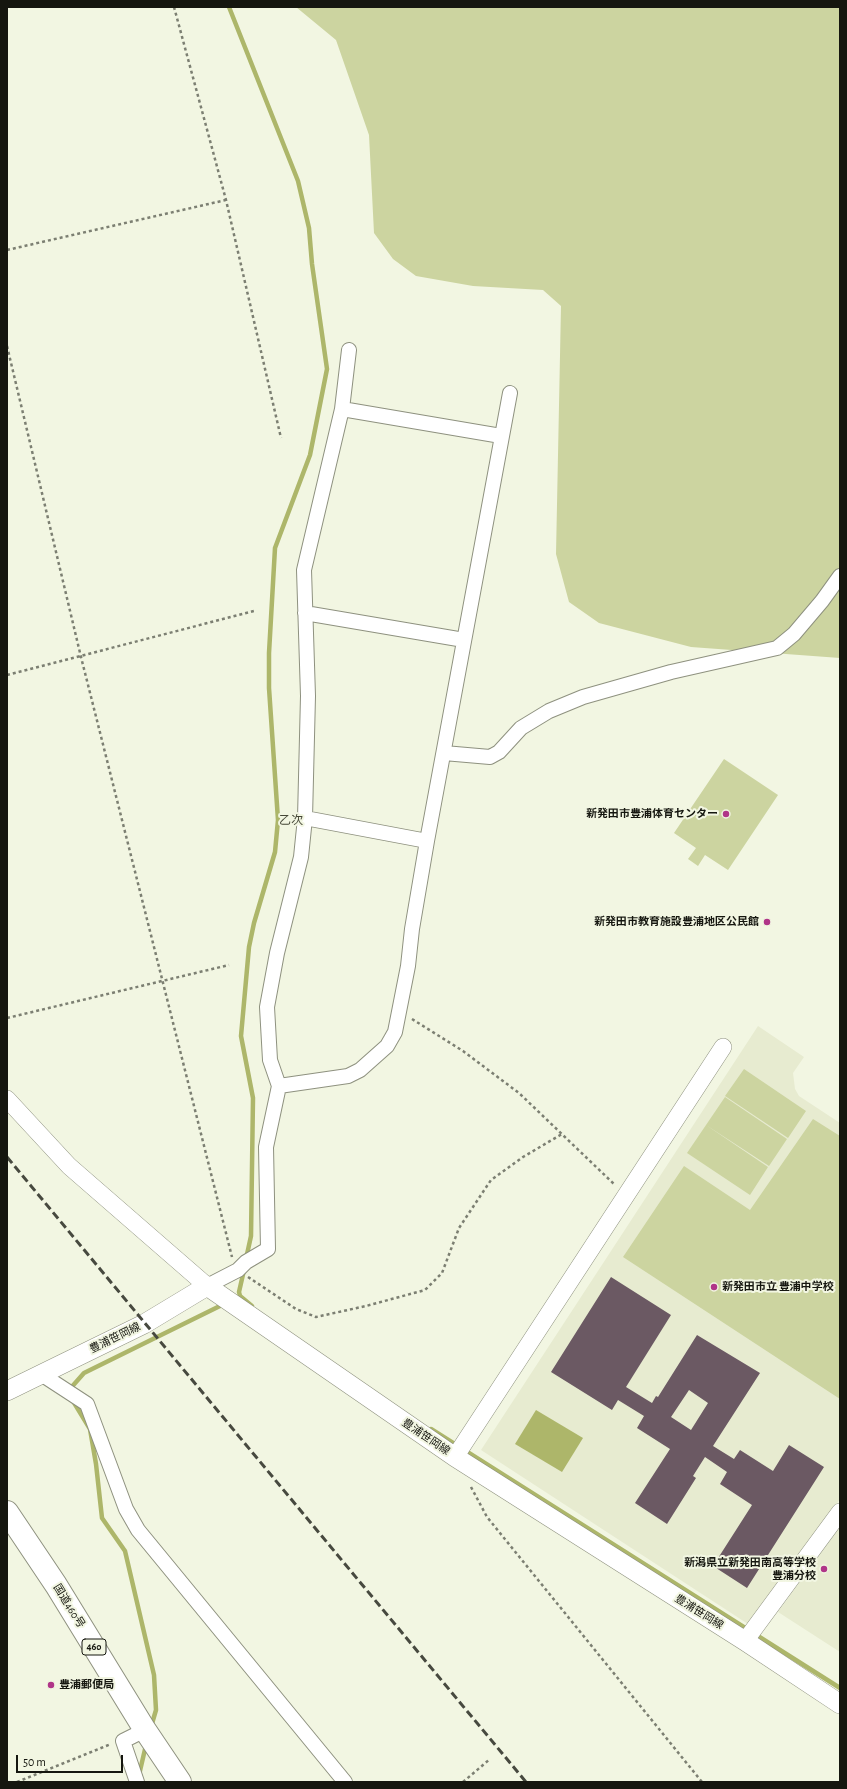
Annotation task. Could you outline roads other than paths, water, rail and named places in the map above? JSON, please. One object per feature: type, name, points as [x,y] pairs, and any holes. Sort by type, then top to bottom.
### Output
[{"type":"highway","name":"国道460号","points":[[7,1512],[56,1585],[145,1730],[180,1782]]},
{"type":"main road","name":"豊浦笹岡線","points":[[7,1391],[144,1324],[207,1286],[455,1457],[745,1641],[840,1704]]},
{"type":"street","points":[[7,1099],[69,1166],[207,1286],[238,1270],[246,1262],[268,1249],[266,1146],[279,1086],[270,1060],[267,1007],[277,953],[301,858],[305,818],[308,696],[304,570],[342,409],[349,350]]},
{"type":"street","points":[[279,1086],[348,1076],[360,1070],[387,1046],[395,1032],[427,841],[510,392]]},
{"type":"street","points":[[342,409],[501,436]]},
{"type":"street","points":[[444,752],[490,757],[499,752],[527,725],[549,711],[583,697],[671,672],[777,648],[794,634],[822,601],[840,576]]},
{"type":"street","points":[[305,614],[464,640]]},
{"type":"street","points":[[305,818],[427,841]]},
{"type":"street","points":[[455,1457],[723,1047]]},
{"type":"street","points":[[41,1374],[87,1404],[126,1509],[138,1530],[345,1782]]},
{"type":"street","points":[[745,1641],[840,1512]]},
{"type":"street","points":[[137,1782],[123,1741],[145,1730]]},
{"type":"waterway","points":[[229,7],[298,181],[309,228],[312,264],[327,369],[310,455],[275,548],[269,653],[269,688],[278,820],[275,852],[254,923],[249,947],[241,1036],[253,1098],[251,1236],[246,1259]]},
{"type":"waterway","points":[[244,1270],[239,1292],[240,1296],[252,1306]]},
{"type":"waterway","points":[[69,1390],[84,1373],[224,1304]]},
{"type":"waterway","points":[[73,1401],[90,1429],[96,1464],[102,1518],[125,1551],[154,1675],[156,1710],[151,1727]]},
{"type":"waterway","points":[[431,1429],[840,1688]]},
{"type":"waterway","points":[[139,1775],[146,1745]]},
{"type":"railway","points":[[7,1157],[526,1782]]},
{"type":"place","name":"新発田市豊浦体育センター","points":[[726,814]]},
{"type":"place","name":"新発田市教育施設豊浦地区公民館","points":[[767,922]]},
{"type":"place","name":"新発田市立 豊浦中学校","points":[[714,1287]]},
{"type":"place","name":"新潟県立新発田南高等学校 豊浦分校","points":[[824,1569]]},
{"type":"place","name":"豊浦郵便局","points":[[51,1685]]},
{"type":"district","name":"乙次","points":[[291,820]]}]
